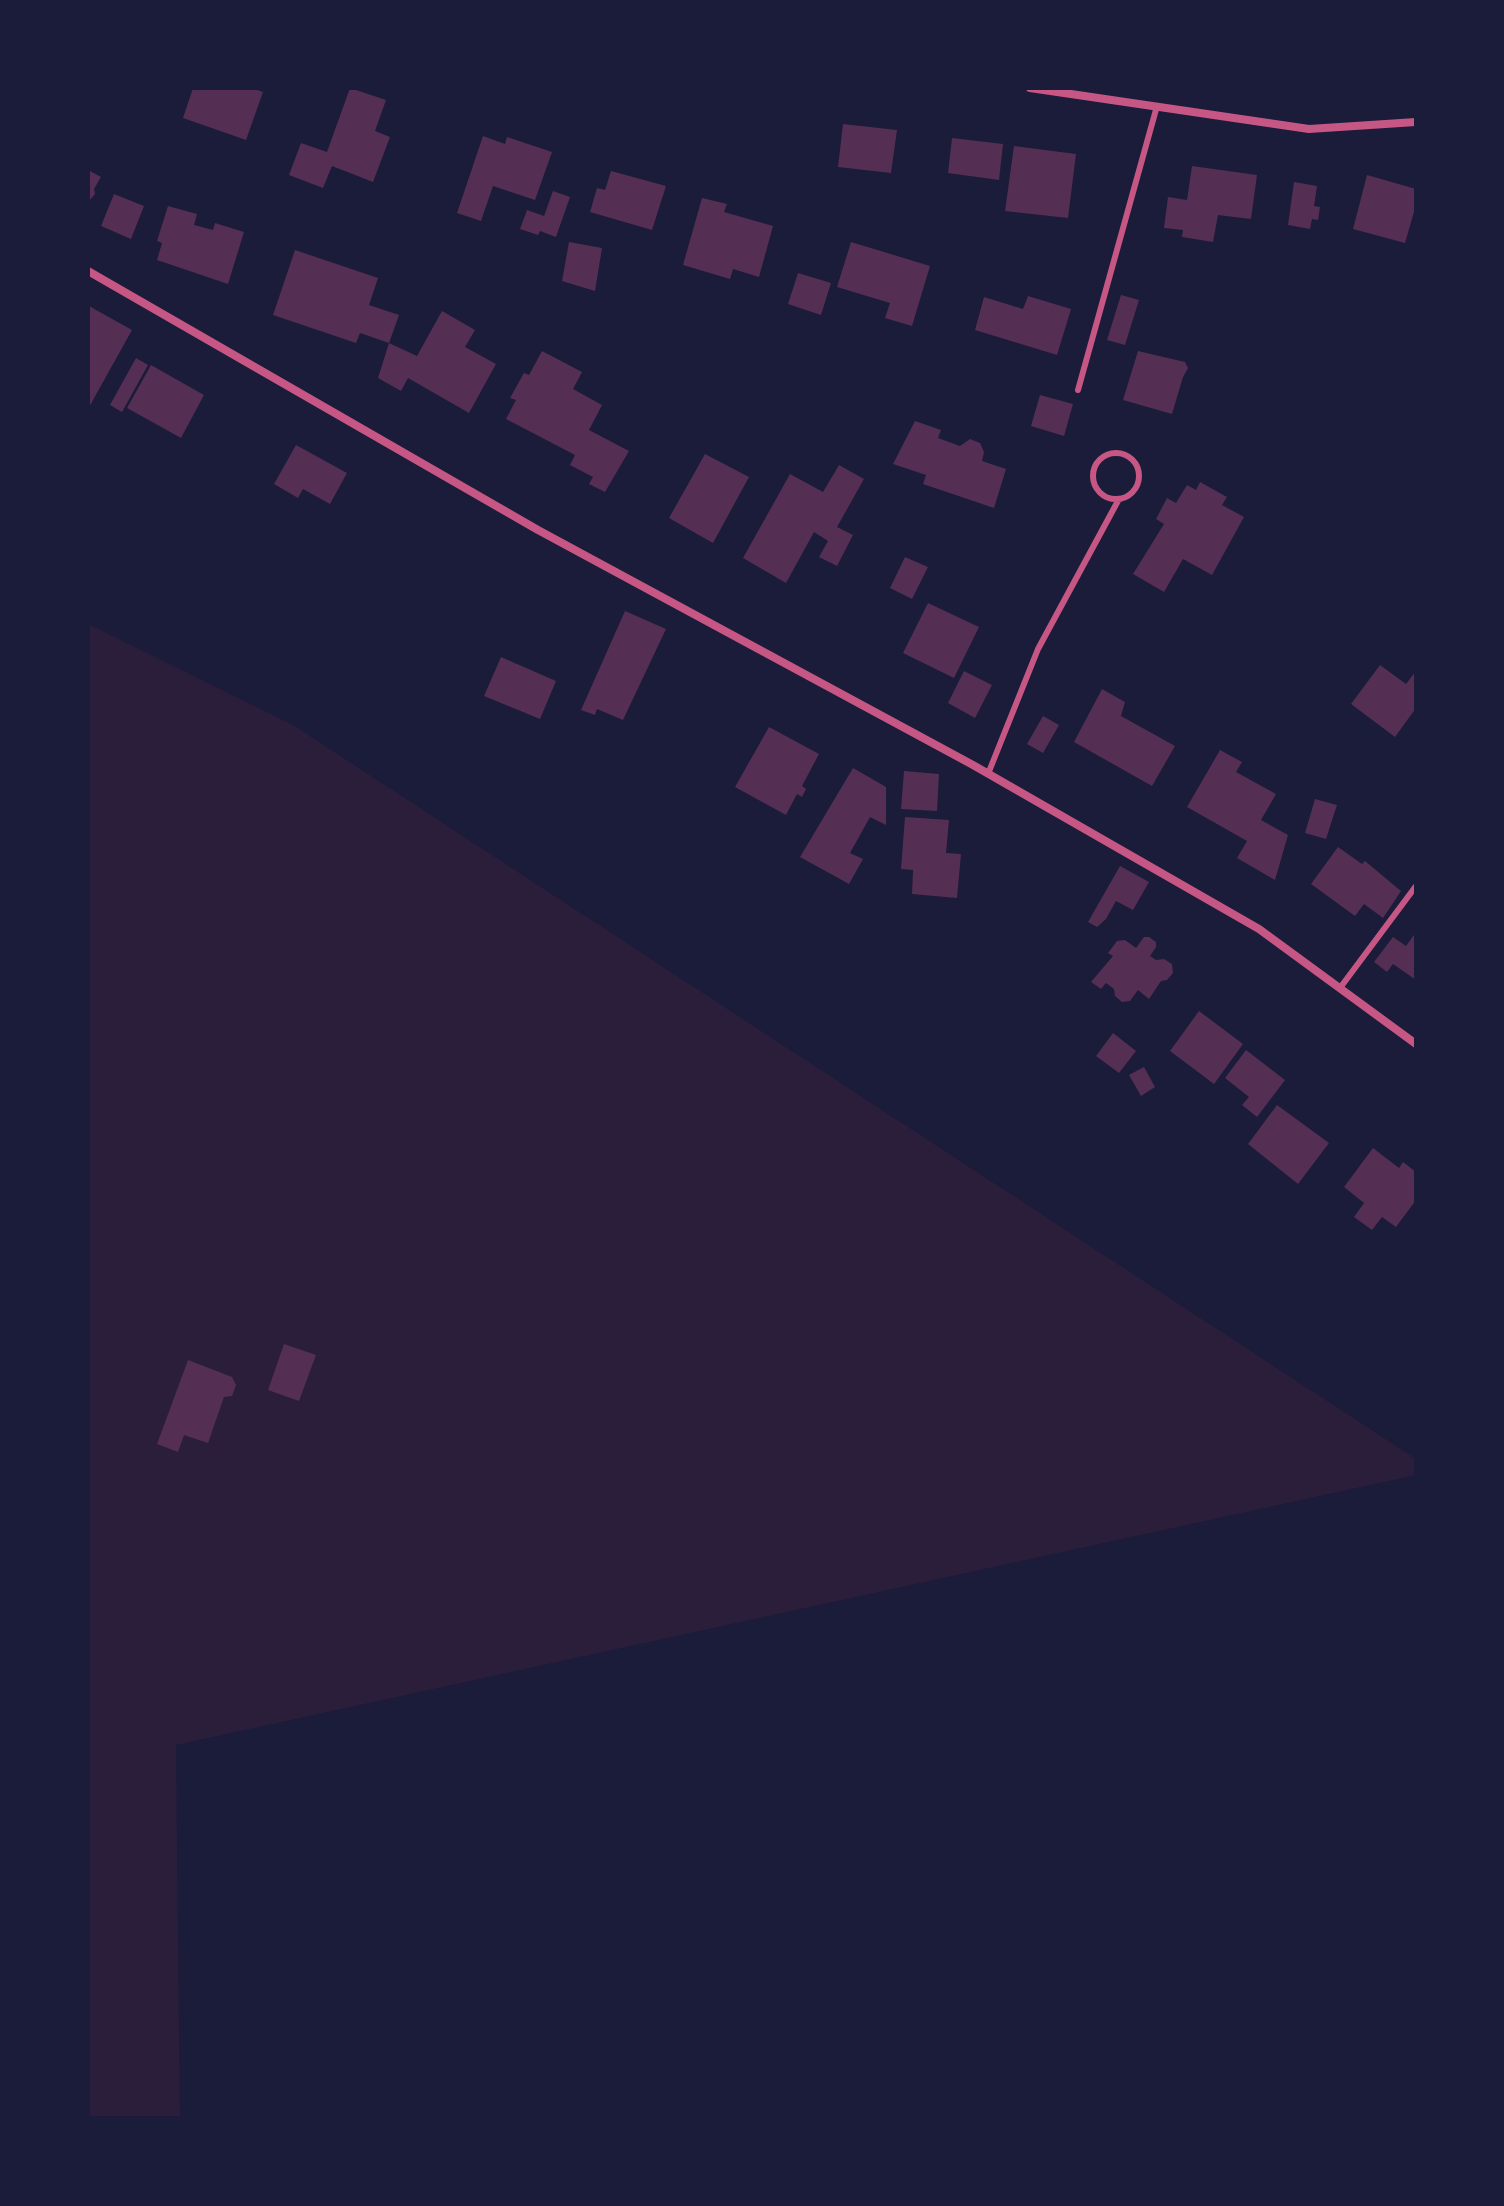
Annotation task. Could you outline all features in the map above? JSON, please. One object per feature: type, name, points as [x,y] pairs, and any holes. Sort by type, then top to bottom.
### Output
[{"type":"street","points":[[1030,88],[1309,129],[1416,122]]},
{"type":"street","points":[[88,271],[538,530],[988,774],[1259,929],[1416,1044]]},
{"type":"lane","points":[[1078,390],[1157,106]]},
{"type":"lane","points":[[988,774],[1038,649],[1119,499],[1135,490],[1139,473],[1130,458],[1112,454],[1097,464],[1094,480],[1102,495],[1119,499]]},
{"type":"lane","points":[[1340,988],[1416,886]]},
{"type":"shaded area","points":[[88,624],[293,725],[1416,1459],[1416,1475],[176,1745],[180,2118],[88,2118]]},
{"type":"building","points":[[193,88],[251,88],[263,92],[246,140],[183,118]]},
{"type":"building","points":[[350,88],[386,100],[375,131],[390,137],[373,182],[332,166],[323,188],[289,175],[301,143],[327,152]]},
{"type":"building","points":[[843,124],[897,130],[891,173],[838,167]]},
{"type":"building","points":[[483,136],[505,144],[507,137],[552,152],[535,200],[493,186],[481,221],[457,213]]},
{"type":"building","points":[[952,138],[1003,144],[999,180],[948,173]]},
{"type":"building","points":[[1014,146],[1076,154],[1068,218],[1005,211]]},
{"type":"building","points":[[1192,166],[1257,175],[1251,219],[1218,215],[1213,242],[1182,237],[1183,230],[1164,228],[1168,197],[1187,200]]},
{"type":"building","points":[[88,170],[101,177],[94,189],[95,194],[88,202]]},
{"type":"building","points":[[611,171],[666,186],[652,230],[590,212],[597,188],[605,190]]},
{"type":"building","points":[[1367,175],[1416,189],[1416,205],[1405,243],[1353,229]]},
{"type":"building","points":[[1294,182],[1317,186],[1314,206],[1320,207],[1318,220],[1312,219],[1310,229],[1288,225]]},
{"type":"building","points":[[553,191],[570,197],[556,237],[520,229],[527,210],[544,216]]},
{"type":"building","points":[[114,194],[144,206],[131,239],[101,226]]},
{"type":"building","points":[[702,198],[727,204],[724,212],[773,226],[759,277],[733,269],[730,279],[683,265]]},
{"type":"building","points":[[168,206],[197,214],[194,225],[213,230],[215,223],[244,232],[228,284],[157,260],[162,243],[157,241]]},
{"type":"building","points":[[569,242],[602,248],[595,291],[562,281]]},
{"type":"building","points":[[851,242],[930,266],[912,326],[885,318],[890,303],[837,287]]},
{"type":"building","points":[[295,250],[378,278],[369,305],[399,315],[389,343],[360,333],[356,343],[273,315]]},
{"type":"building","points":[[798,273],[831,283],[821,315],[788,304]]},
{"type":"building","points":[[1121,295],[1139,300],[1125,345],[1107,340]]},
{"type":"building","points":[[1028,296],[1071,309],[1057,355],[975,330],[984,297],[1023,309]]},
{"type":"building","points":[[88,308],[132,330],[88,409]]},
{"type":"building","points":[[442,311],[475,330],[465,347],[496,364],[469,413],[408,378],[401,391],[378,378],[389,343],[417,356]]},
{"type":"building","points":[[542,351],[582,372],[573,389],[602,405],[589,430],[629,451],[605,492],[589,484],[593,477],[570,465],[575,455],[506,419],[516,400],[510,398],[524,373],[529,375]]},
{"type":"building","points":[[1138,351],[1185,362],[1188,368],[1172,414],[1123,400]]},
{"type":"building","points":[[136,358],[148,365],[122,412],[110,405]]},
{"type":"building","points":[[151,365],[204,395],[181,438],[127,408]]},
{"type":"building","points":[[1040,395],[1073,404],[1064,436],[1031,426]]},
{"type":"building","points":[[915,421],[941,430],[938,438],[960,446],[970,439],[980,443],[984,452],[982,461],[1006,469],[994,508],[923,484],[926,475],[893,464]]},
{"type":"building","points":[[296,445],[347,473],[330,504],[303,489],[298,498],[274,484]]},
{"type":"building","points":[[705,454],[749,477],[713,543],[669,518]]},
{"type":"building","points":[[839,465],[864,479],[837,527],[853,535],[837,566],[819,557],[828,541],[814,532],[786,583],[743,558],[790,474],[823,492]]},
{"type":"building","points":[[1200,482],[1227,497],[1222,505],[1244,517],[1212,575],[1183,559],[1164,592],[1133,574],[1164,524],[1156,519],[1167,498],[1176,503],[1187,485],[1196,490]]},
{"type":"building","points":[[905,557],[928,567],[912,599],[890,588]]},
{"type":"building","points":[[928,603],[979,627],[954,678],[903,653]]},
{"type":"building","points":[[625,611],[666,629],[623,720],[597,709],[595,715],[581,710]]},
{"type":"building","points":[[501,657],[556,681],[540,719],[484,696]]},
{"type":"building","points":[[1380,665],[1406,684],[1416,671],[1416,708],[1395,737],[1351,704]]},
{"type":"building","points":[[964,671],[992,685],[975,718],[948,703]]},
{"type":"building","points":[[1102,689],[1125,702],[1121,716],[1175,746],[1152,786],[1074,742]]},
{"type":"building","points":[[1043,716],[1059,725],[1043,753],[1027,744]]},
{"type":"building","points":[[769,727],[819,754],[802,786],[806,789],[802,797],[797,794],[786,815],[735,787]]},
{"type":"building","points":[[1220,750],[1242,762],[1236,772],[1276,794],[1261,820],[1288,835],[1275,880],[1237,858],[1247,841],[1187,807]]},
{"type":"building","points":[[853,768],[886,787],[886,825],[870,817],[850,853],[863,859],[849,884],[800,857]]},
{"type":"building","points":[[904,771],[939,774],[937,811],[901,809]]},
{"type":"building","points":[[1315,799],[1337,805],[1326,839],[1305,833]]},
{"type":"building","points":[[905,817],[949,820],[946,853],[961,854],[957,898],[912,894],[913,870],[901,869]]},
{"type":"building","points":[[1338,847],[1362,864],[1365,861],[1401,891],[1383,918],[1364,904],[1355,916],[1311,884]]},
{"type":"building","points":[[1120,866],[1149,882],[1133,910],[1116,901],[1106,919],[1097,927],[1088,922]]},
{"type":"building","points":[[1416,932],[1416,980],[1393,964],[1387,972],[1374,962],[1393,937],[1406,946]]},
{"type":"building","points":[[1144,937],[1156,942],[1150,956],[1172,964],[1173,973],[1167,980],[1161,981],[1149,999],[1138,990],[1130,1001],[1122,1002],[1106,983],[1101,989],[1091,982],[1113,956],[1108,953],[1117,941],[1125,940],[1136,948]]},
{"type":"building","points":[[1199,1011],[1243,1044],[1214,1084],[1170,1051]]},
{"type":"building","points":[[1113,1033],[1136,1051],[1119,1073],[1096,1056]]},
{"type":"building","points":[[1246,1050],[1285,1080],[1257,1117],[1242,1105],[1249,1097],[1225,1078]]},
{"type":"building","points":[[1144,1067],[1155,1087],[1141,1096],[1129,1075]]},
{"type":"building","points":[[1277,1105],[1329,1143],[1298,1184],[1248,1144]]},
{"type":"building","points":[[1373,1148],[1399,1168],[1403,1162],[1416,1172],[1416,1200],[1396,1227],[1382,1217],[1372,1230],[1354,1217],[1364,1203],[1344,1187]]},
{"type":"building","points":[[284,1344],[316,1355],[299,1401],[268,1390]]},
{"type":"building","points":[[188,1360],[232,1377],[236,1385],[232,1396],[224,1397],[208,1443],[184,1435],[178,1452],[157,1444]]}]
